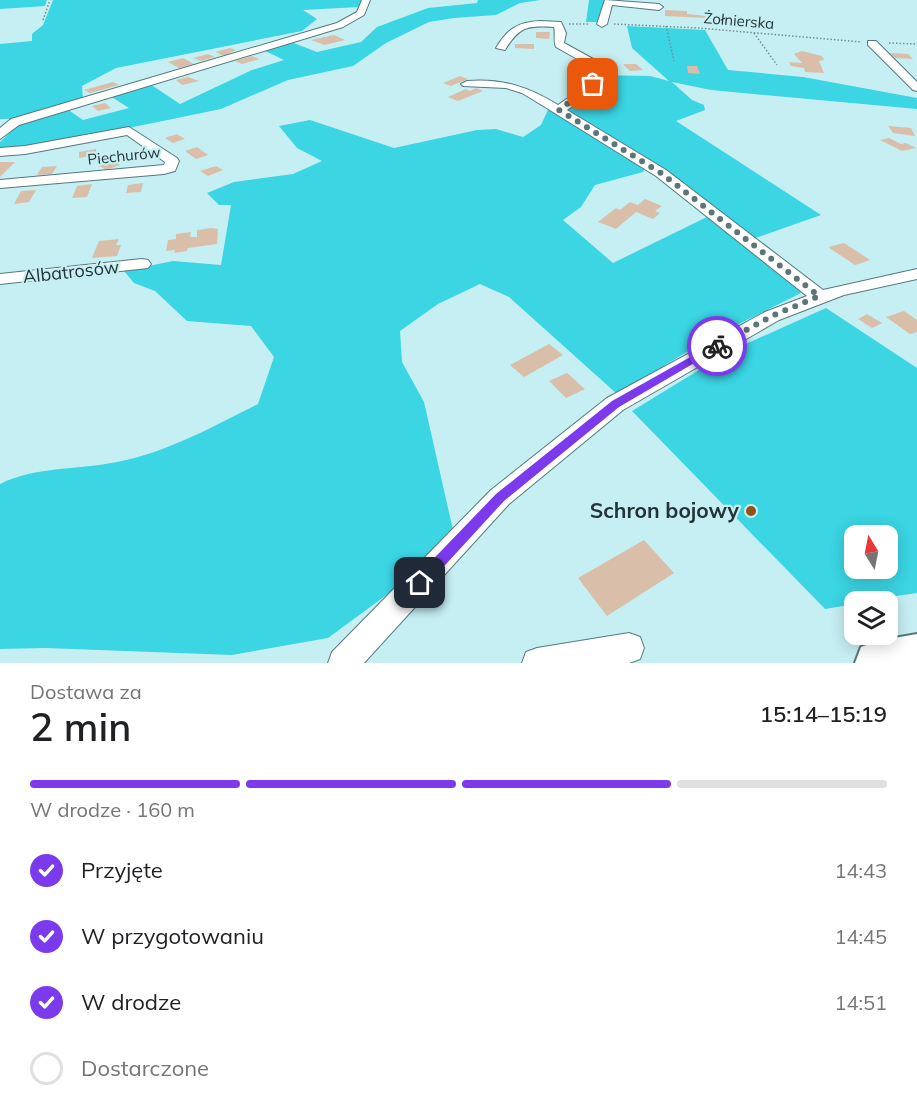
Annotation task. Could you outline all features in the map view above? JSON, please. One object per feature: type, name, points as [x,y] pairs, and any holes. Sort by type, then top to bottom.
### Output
[{"type":"highway","points":[[876,663],[917,656]]},
{"type":"street","points":[[0,122],[15,122],[332,27],[358,16],[366,0]]},
{"type":"street","points":[[602,24],[609,1],[659,7]]},
{"type":"street","points":[[501,48],[507,34],[516,28],[528,24],[558,24],[561,33],[560,45],[591,62],[597,77],[582,94],[558,106]]},
{"type":"street","points":[[872,43],[917,88]]},
{"type":"street","points":[[467,84],[507,86],[526,91],[558,106],[661,173],[819,296]]},
{"type":"street","points":[[0,135],[15,122]]},
{"type":"street","name":"Piechurów","points":[[0,152],[25,150],[129,131],[172,161],[170,168],[164,170],[0,184]]},
{"type":"street","name":"Albatrosów","points":[[0,279],[142,264]]},
{"type":"street","points":[[343,663],[500,497],[615,404],[762,321],[819,296],[917,274]]},
{"type":"street","points":[[537,663],[629,648]]},
{"type":"path","points":[[43,21],[50,0]]},
{"type":"path","name":"Żołnierska","points":[[558,24],[666,26],[872,43],[917,44]]},
{"type":"path","points":[[666,26],[674,61]]},
{"type":"path","points":[[753,32],[777,65]]},
{"type":"shaded area","points":[[0,0],[47,0],[45,6],[0,9]]},
{"type":"shaded area","points":[[53,0],[362,0],[359,7],[303,10],[317,19],[302,31],[116,68],[82,86],[83,99],[12,119],[0,119],[0,44],[32,41],[32,34],[43,25]]},
{"type":"shaded area","points":[[478,0],[540,0],[520,3],[496,15],[429,22],[386,43],[353,66],[288,80],[221,109],[41,146],[0,148],[0,142],[21,122],[67,109],[83,120],[129,108],[110,96],[150,84],[180,104],[252,70],[284,60],[263,50],[291,42],[317,52],[361,42],[377,27],[428,8],[477,3]]},
{"type":"shaded area","points":[[589,0],[605,0],[600,22],[586,22]]},
{"type":"shaded area","points":[[627,26],[705,30],[728,70],[803,77],[917,98],[917,109],[711,90],[672,82],[692,100],[704,105],[705,110],[676,121],[821,215],[753,239],[795,283],[801,293],[705,341],[617,394],[509,297],[480,284],[438,304],[400,331],[402,362],[424,402],[453,530],[411,577],[328,638],[232,655],[45,648],[0,649],[0,484],[28,474],[103,465],[136,458],[189,438],[258,404],[274,357],[251,326],[187,321],[155,291],[134,283],[124,271],[173,261],[221,265],[231,205],[219,205],[207,193],[234,182],[293,174],[322,161],[297,148],[279,126],[310,120],[394,148],[477,130],[496,129],[523,137],[541,125],[548,110],[584,95],[594,75],[650,76],[669,81],[632,48]],"holes":[[[649,162],[711,215],[613,263],[563,220],[581,207],[595,185],[643,172]]]},
{"type":"shaded area","points":[[826,308],[917,368],[917,593],[898,596],[898,591],[844,591],[844,606],[825,609],[632,411],[730,351]]},
{"type":"building","points":[[665,10],[687,11],[687,14],[707,16],[707,18],[665,16]]},
{"type":"building","points":[[536,32],[550,32],[549,39],[536,38]]},
{"type":"building","points":[[334,35],[345,40],[325,45],[311,40]]},
{"type":"building","points":[[515,44],[534,44],[534,49],[515,48]]},
{"type":"building","points":[[230,48],[236,50],[224,56],[215,52]]},
{"type":"building","points":[[802,51],[822,56],[824,60],[819,61],[824,73],[805,72],[804,68],[791,66],[789,62],[802,63],[794,54]]},
{"type":"building","points":[[890,53],[908,54],[913,59],[895,58]]},
{"type":"building","points":[[208,54],[215,57],[201,61],[193,58]]},
{"type":"building","points":[[252,56],[259,59],[242,64],[235,61]]},
{"type":"building","points":[[183,58],[194,64],[179,68],[168,62]]},
{"type":"building","points":[[623,64],[636,64],[643,70],[630,71]]},
{"type":"building","points":[[687,66],[697,66],[700,74],[688,73]]},
{"type":"building","points":[[460,76],[468,79],[451,86],[443,83]]},
{"type":"building","points":[[188,77],[199,81],[182,85],[176,80]]},
{"type":"building","points":[[113,82],[119,85],[90,93],[84,90]]},
{"type":"building","points":[[476,88],[483,91],[458,101],[448,97],[466,89],[470,91]]},
{"type":"building","points":[[105,103],[111,108],[98,111],[92,106]]},
{"type":"building","points":[[888,126],[911,128],[915,136],[893,133]]},
{"type":"building","points":[[177,134],[185,139],[173,143],[165,138]]},
{"type":"building","points":[[889,138],[916,148],[902,151],[880,140]]},
{"type":"building","points":[[197,147],[208,155],[196,159],[185,151]]},
{"type":"building","points":[[96,149],[97,155],[79,158],[79,152]]},
{"type":"building","points":[[112,160],[120,165],[106,170],[98,165]]},
{"type":"building","points":[[0,162],[15,162],[0,177]]},
{"type":"building","points":[[57,166],[52,174],[37,175],[42,167]]},
{"type":"building","points":[[216,166],[223,170],[208,176],[200,171]]},
{"type":"building","points":[[143,183],[141,192],[126,193],[128,185]]},
{"type":"building","points":[[92,184],[87,197],[72,198],[77,186]]},
{"type":"building","points":[[36,190],[29,202],[14,204],[21,191]]},
{"type":"building","points":[[645,199],[662,206],[655,211],[660,213],[653,219],[636,212],[616,229],[598,222],[616,208],[620,210],[630,202],[638,205]]},
{"type":"building","points":[[218,229],[217,244],[188,248],[187,251],[174,253],[175,250],[166,251],[168,240],[176,239],[176,234],[191,232],[190,237],[197,237],[197,230]]},
{"type":"building","points":[[119,239],[116,245],[121,245],[117,256],[92,258],[99,241]]},
{"type":"building","points":[[844,243],[870,260],[855,265],[828,247]]},
{"type":"building","points":[[904,311],[917,320],[917,332],[910,334],[886,317]]},
{"type":"building","points":[[867,314],[882,323],[872,328],[858,319]]},
{"type":"building","points":[[549,344],[563,355],[524,377],[510,365]]},
{"type":"building","points":[[567,373],[585,389],[566,398],[549,381]]},
{"type":"building","name":"Schron bojowy","points":[[748,504],[758,508],[753,518],[744,513]]},
{"type":"building","points":[[644,540],[674,573],[607,616],[578,578]]},
{"type":"way so far","points":[[593,84],[559,110],[661,173],[819,296],[772,316],[717,346]]},
{"type":"place","name":"Schron bojowy","points":[[751,511]]},
{"type":"route","points":[[420,583],[500,497],[615,404],[717,346]]}]
